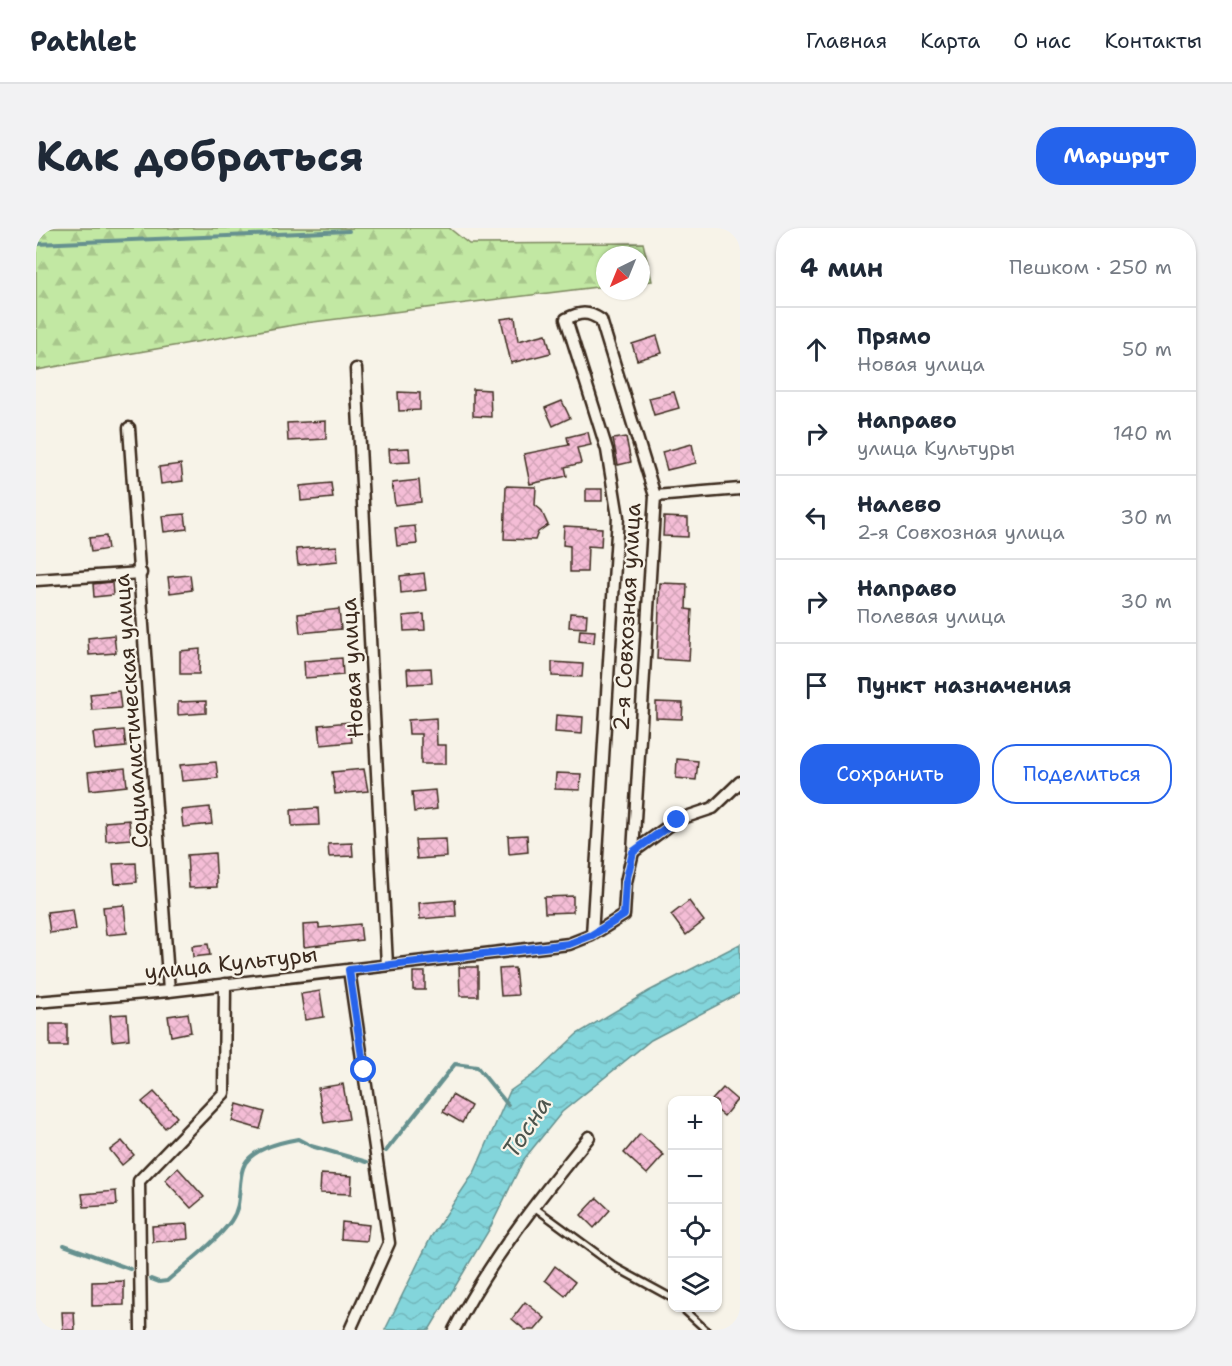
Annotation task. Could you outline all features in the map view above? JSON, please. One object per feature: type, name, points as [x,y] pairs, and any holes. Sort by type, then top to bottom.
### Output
[{"type":"street","name":"2-я Совхозная улица","points":[[592,935],[618,517],[607,450],[566,319],[579,313],[591,313],[601,320],[655,496],[633,852],[626,882],[624,915],[606,927]]},
{"type":"street","name":"Новая улица","points":[[356,369],[387,965]]},
{"type":"street","name":"Социалистическая улица","points":[[129,429],[169,991]]},
{"type":"street","points":[[655,496],[740,489]]},
{"type":"street","points":[[36,580],[141,573]]},
{"type":"street","points":[[633,852],[677,820],[713,808],[740,782]]},
{"type":"street","name":"улица Культуры","points":[[36,1002],[169,991],[569,944],[606,927]]},
{"type":"street","points":[[349,970],[390,1243],[350,1330]]},
{"type":"street","points":[[141,1330],[140,1181],[224,1093],[225,984]]},
{"type":"street","points":[[454,1330],[467,1305],[533,1206],[589,1137]]},
{"type":"lane","points":[[533,1206],[616,1268],[668,1296]]},
{"type":"lane","points":[[686,1312],[706,1330]]},
{"type":"green space","points":[[36,228],[449,228],[469,244],[643,243],[644,246],[596,246],[596,287],[305,323],[36,370]]},
{"type":"water","name":"Тосна","points":[[740,944],[740,993],[651,1040],[562,1112],[524,1159],[489,1230],[429,1330],[385,1330],[431,1237],[475,1171],[510,1091],[537,1072],[577,1034],[649,991]]},
{"type":"building","points":[[515,317],[518,341],[546,334],[551,353],[511,363],[501,319]]},
{"type":"building","points":[[657,336],[662,353],[637,360],[632,344]]},
{"type":"building","points":[[473,389],[490,390],[491,417],[473,416]]},
{"type":"building","points":[[398,392],[420,393],[420,410],[399,411]]},
{"type":"building","points":[[674,392],[679,408],[654,415],[649,398]]},
{"type":"building","points":[[562,401],[570,418],[553,426],[545,408]]},
{"type":"building","points":[[326,421],[326,439],[288,441],[287,423]]},
{"type":"building","points":[[588,432],[591,445],[577,448],[581,463],[565,467],[567,476],[530,484],[524,454],[569,445],[567,437]]},
{"type":"building","points":[[626,437],[631,462],[618,465],[613,439]]},
{"type":"building","points":[[692,444],[696,463],[667,470],[662,452]]},
{"type":"building","points":[[409,448],[410,462],[390,463],[389,449]]},
{"type":"building","points":[[181,464],[183,481],[161,484],[159,467]]},
{"type":"building","points":[[419,480],[421,502],[395,505],[392,483]]},
{"type":"building","points":[[331,483],[333,498],[301,501],[300,486]]},
{"type":"building","points":[[506,486],[536,487],[535,505],[541,510],[548,525],[538,532],[535,540],[504,539]]},
{"type":"building","points":[[586,489],[602,489],[602,501],[586,501]]},
{"type":"building","points":[[185,514],[187,529],[164,532],[162,516]]},
{"type":"building","points":[[664,517],[688,518],[688,537],[663,536]]},
{"type":"building","points":[[415,526],[417,544],[397,546],[395,528]]},
{"type":"building","points":[[564,526],[602,528],[601,547],[588,546],[587,572],[570,572],[570,546],[563,545]]},
{"type":"building","points":[[106,536],[108,549],[91,552],[89,538]]},
{"type":"building","points":[[337,546],[338,561],[298,565],[296,549]]},
{"type":"building","points":[[424,573],[426,590],[401,593],[400,576]]},
{"type":"building","points":[[190,575],[192,590],[170,593],[168,577]]},
{"type":"building","points":[[112,582],[113,595],[94,597],[93,584]]},
{"type":"building","points":[[660,583],[687,584],[686,609],[692,610],[689,661],[657,659]]},
{"type":"building","points":[[339,609],[341,629],[300,633],[298,614]]},
{"type":"building","points":[[570,613],[587,614],[586,628],[569,627]]},
{"type":"building","points":[[424,614],[425,630],[404,631],[403,616]]},
{"type":"building","points":[[580,630],[595,631],[594,643],[579,641]]},
{"type":"building","points":[[114,635],[116,653],[89,655],[88,638]]},
{"type":"building","points":[[200,649],[199,674],[180,674],[180,651]]},
{"type":"building","points":[[342,658],[343,675],[305,678],[304,661]]},
{"type":"building","points":[[552,662],[583,664],[582,677],[552,676]]},
{"type":"building","points":[[431,668],[432,683],[408,684],[407,669]]},
{"type":"building","points":[[119,691],[121,708],[92,710],[90,694]]},
{"type":"building","points":[[206,701],[206,713],[178,715],[178,702]]},
{"type":"building","points":[[656,702],[683,703],[682,719],[656,718]]},
{"type":"building","points":[[556,715],[583,717],[582,734],[555,732]]},
{"type":"building","points":[[436,718],[437,745],[446,745],[446,764],[421,764],[421,734],[409,734],[408,720]]},
{"type":"building","points":[[349,722],[352,742],[321,745],[319,725]]},
{"type":"building","points":[[124,730],[126,747],[95,750],[93,733]]},
{"type":"building","points":[[677,759],[698,761],[696,780],[676,778]]},
{"type":"building","points":[[216,762],[218,778],[182,781],[180,765]]},
{"type":"building","points":[[125,768],[127,786],[90,790],[88,772]]},
{"type":"building","points":[[364,769],[368,791],[335,794],[332,772]]},
{"type":"building","points":[[556,773],[581,774],[580,790],[555,789]]},
{"type":"building","points":[[435,790],[437,809],[414,812],[412,792]]},
{"type":"building","points":[[210,807],[212,824],[183,827],[181,810]]},
{"type":"building","points":[[318,808],[319,825],[292,826],[291,810]]},
{"type":"building","points":[[129,820],[131,839],[106,841],[105,822]]},
{"type":"building","points":[[527,835],[528,852],[509,854],[508,836]]},
{"type":"building","points":[[446,839],[447,857],[417,859],[415,840]]},
{"type":"building","points":[[352,843],[353,856],[329,857],[328,844]]},
{"type":"building","points":[[215,853],[217,887],[189,888],[187,855]]},
{"type":"building","points":[[136,863],[137,882],[115,884],[113,864]]},
{"type":"building","points":[[573,896],[573,912],[545,913],[544,897]]},
{"type":"building","points":[[455,900],[456,916],[420,919],[419,903]]},
{"type":"building","points":[[689,901],[704,921],[686,935],[671,915]]},
{"type":"building","points":[[124,905],[127,933],[106,935],[103,907]]},
{"type":"building","points":[[73,909],[76,930],[50,933],[47,912]]},
{"type":"building","points":[[319,924],[319,928],[360,924],[362,940],[304,947],[303,925]]},
{"type":"building","points":[[208,944],[210,955],[193,957],[192,946]]},
{"type":"building","points":[[459,967],[478,967],[478,996],[460,996]]},
{"type":"building","points":[[515,968],[518,995],[501,996],[499,969]]},
{"type":"building","points":[[413,972],[425,972],[425,990],[413,990]]},
{"type":"building","points":[[320,991],[324,1017],[305,1020],[301,994]]},
{"type":"building","points":[[188,1013],[191,1032],[171,1036],[168,1016]]},
{"type":"building","points":[[127,1014],[129,1039],[112,1041],[110,1015]]},
{"type":"building","points":[[50,1024],[67,1024],[67,1046],[50,1046]]},
{"type":"building","points":[[343,1084],[349,1119],[324,1123],[318,1088]]},
{"type":"building","points":[[723,1088],[737,1100],[724,1116],[722,1114],[722,1096],[716,1096]]},
{"type":"building","points":[[154,1092],[177,1117],[165,1128],[142,1102]]},
{"type":"building","points":[[452,1095],[471,1106],[462,1123],[443,1112]]},
{"type":"building","points":[[237,1104],[265,1112],[260,1129],[232,1121]]},
{"type":"building","points":[[640,1134],[664,1155],[647,1174],[624,1153]]},
{"type":"building","points":[[122,1141],[134,1155],[122,1165],[110,1150]]},
{"type":"building","points":[[178,1168],[204,1197],[191,1208],[165,1180]]},
{"type":"building","points":[[321,1174],[352,1176],[351,1194],[320,1193]]},
{"type":"building","points":[[116,1191],[117,1205],[84,1207],[82,1194]]},
{"type":"building","points":[[597,1198],[610,1210],[594,1228],[581,1215]]},
{"type":"building","points":[[342,1222],[369,1225],[367,1241],[341,1239]]},
{"type":"building","points":[[187,1224],[188,1239],[153,1242],[152,1226]]},
{"type":"building","points":[[555,1266],[575,1282],[565,1296],[545,1280]]},
{"type":"building","points":[[124,1281],[124,1305],[92,1306],[92,1282]]},
{"type":"building","points":[[525,1302],[545,1318],[535,1330],[525,1330],[512,1319]]},
{"type":"building","points":[[62,1312],[74,1312],[75,1330],[63,1330]]},
{"type":"waterway","points":[[36,244],[349,231]]},
{"type":"waterway","points":[[386,1151],[455,1064],[477,1067],[508,1105]]},
{"type":"waterway","points":[[151,1279],[159,1282],[167,1281],[210,1244],[231,1221],[237,1208],[243,1168],[246,1161],[259,1151],[275,1144],[298,1139],[311,1146],[367,1162]]},
{"type":"waterway","points":[[64,1245],[130,1269]]},
{"type":"route","points":[[364,1070],[349,970],[569,944],[592,935],[624,915],[626,882],[633,852],[677,820]]}]
